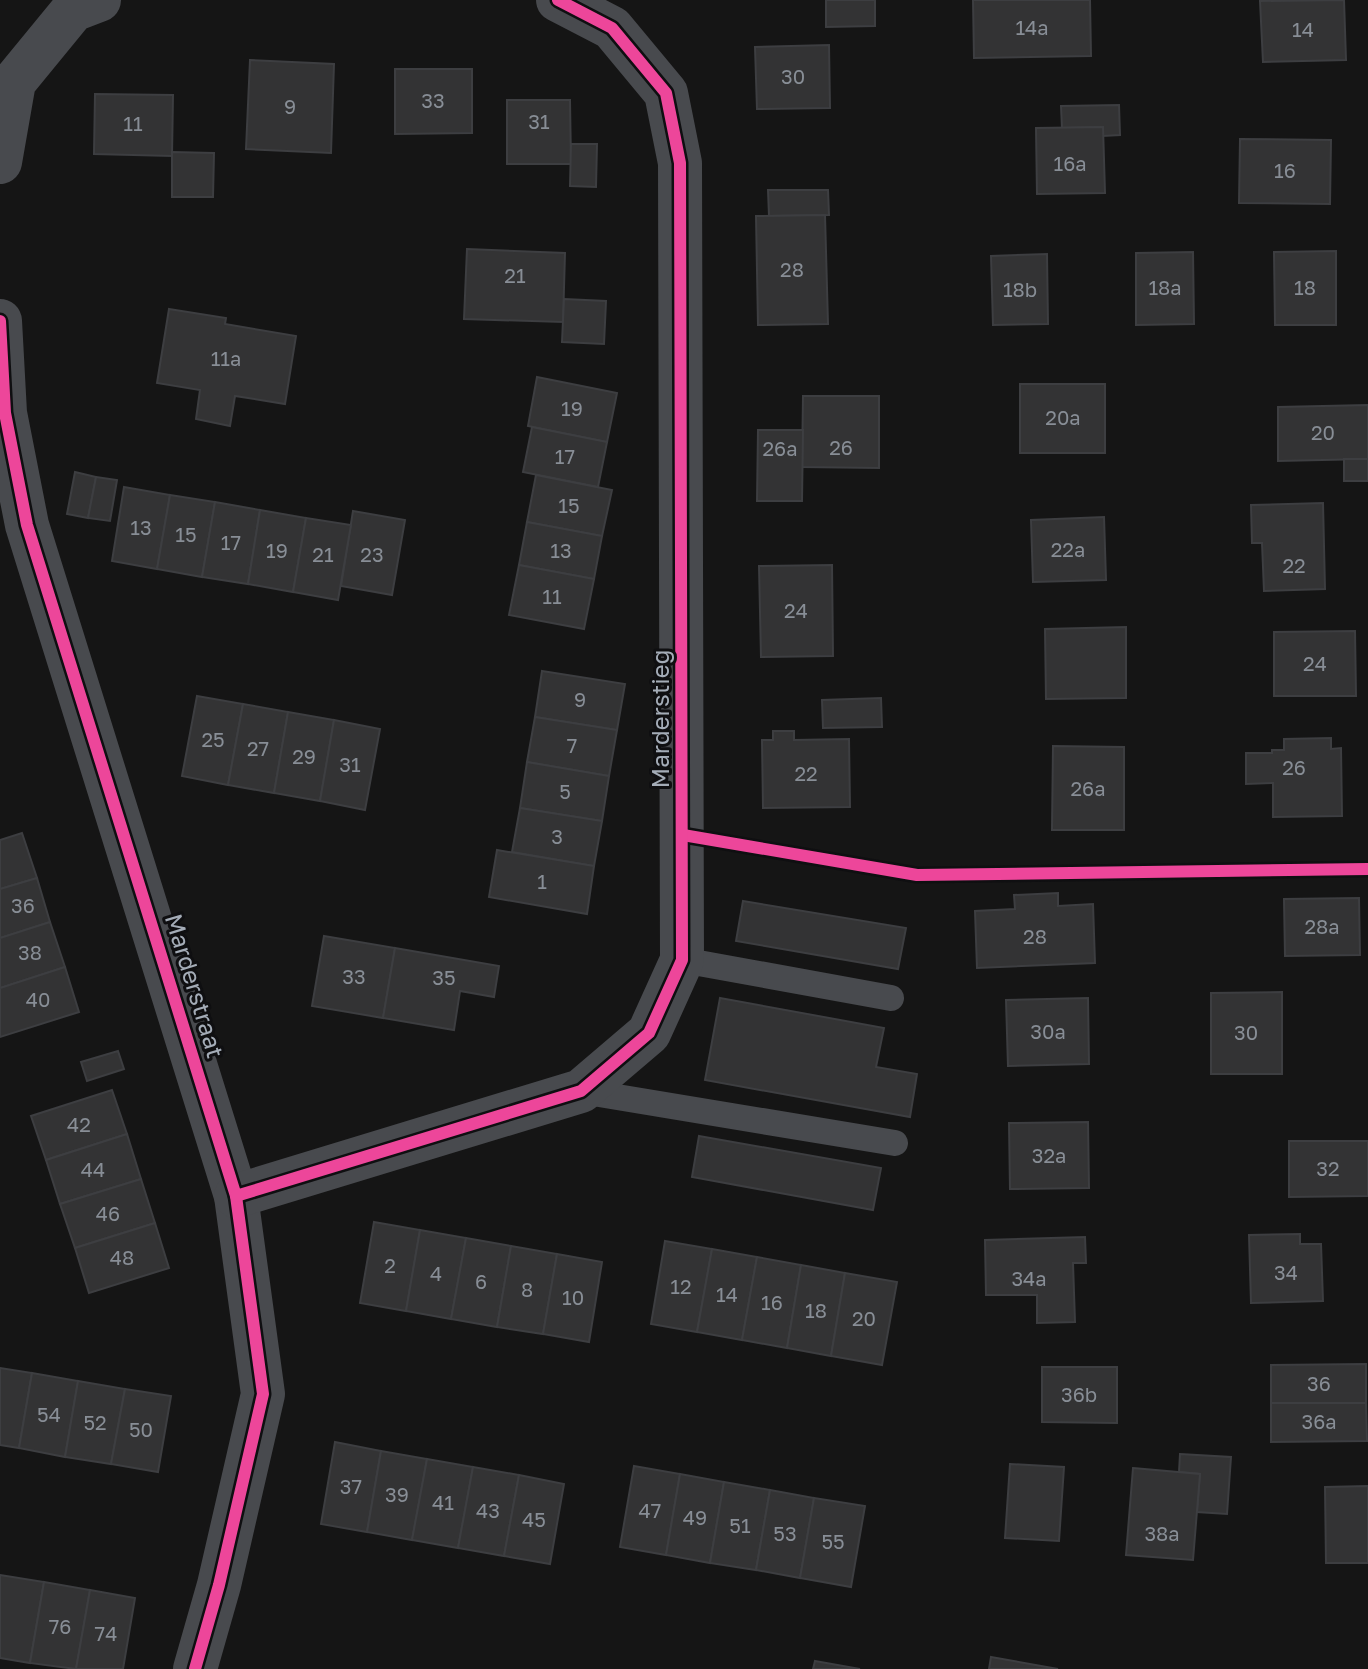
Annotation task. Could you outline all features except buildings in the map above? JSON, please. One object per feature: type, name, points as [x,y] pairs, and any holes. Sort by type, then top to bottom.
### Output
[{"type":"street","points":[[0,162],[14,82],[73,10],[99,0]]},
{"type":"street","name":"Marderstieg","points":[[236,1196],[581,1091],[649,1033],[682,960],[680,163],[666,93],[612,28],[558,0]]},
{"type":"street","name":"Marderstraat","points":[[0,321],[5,413],[27,525],[236,1196],[263,1394],[219,1585],[195,1669]]},
{"type":"lane","points":[[682,960],[891,998]]},
{"type":"lane","points":[[581,1091],[895,1143]]},
{"type":"cycle path","points":[[236,1196],[581,1091],[649,1033],[682,960],[680,163],[666,93],[612,28],[558,0]]},
{"type":"cycle path","points":[[0,321],[5,413],[27,525],[236,1196],[263,1394],[219,1585],[195,1669]]},
{"type":"cycle path","points":[[683,835],[917,875],[1368,869]]}]
